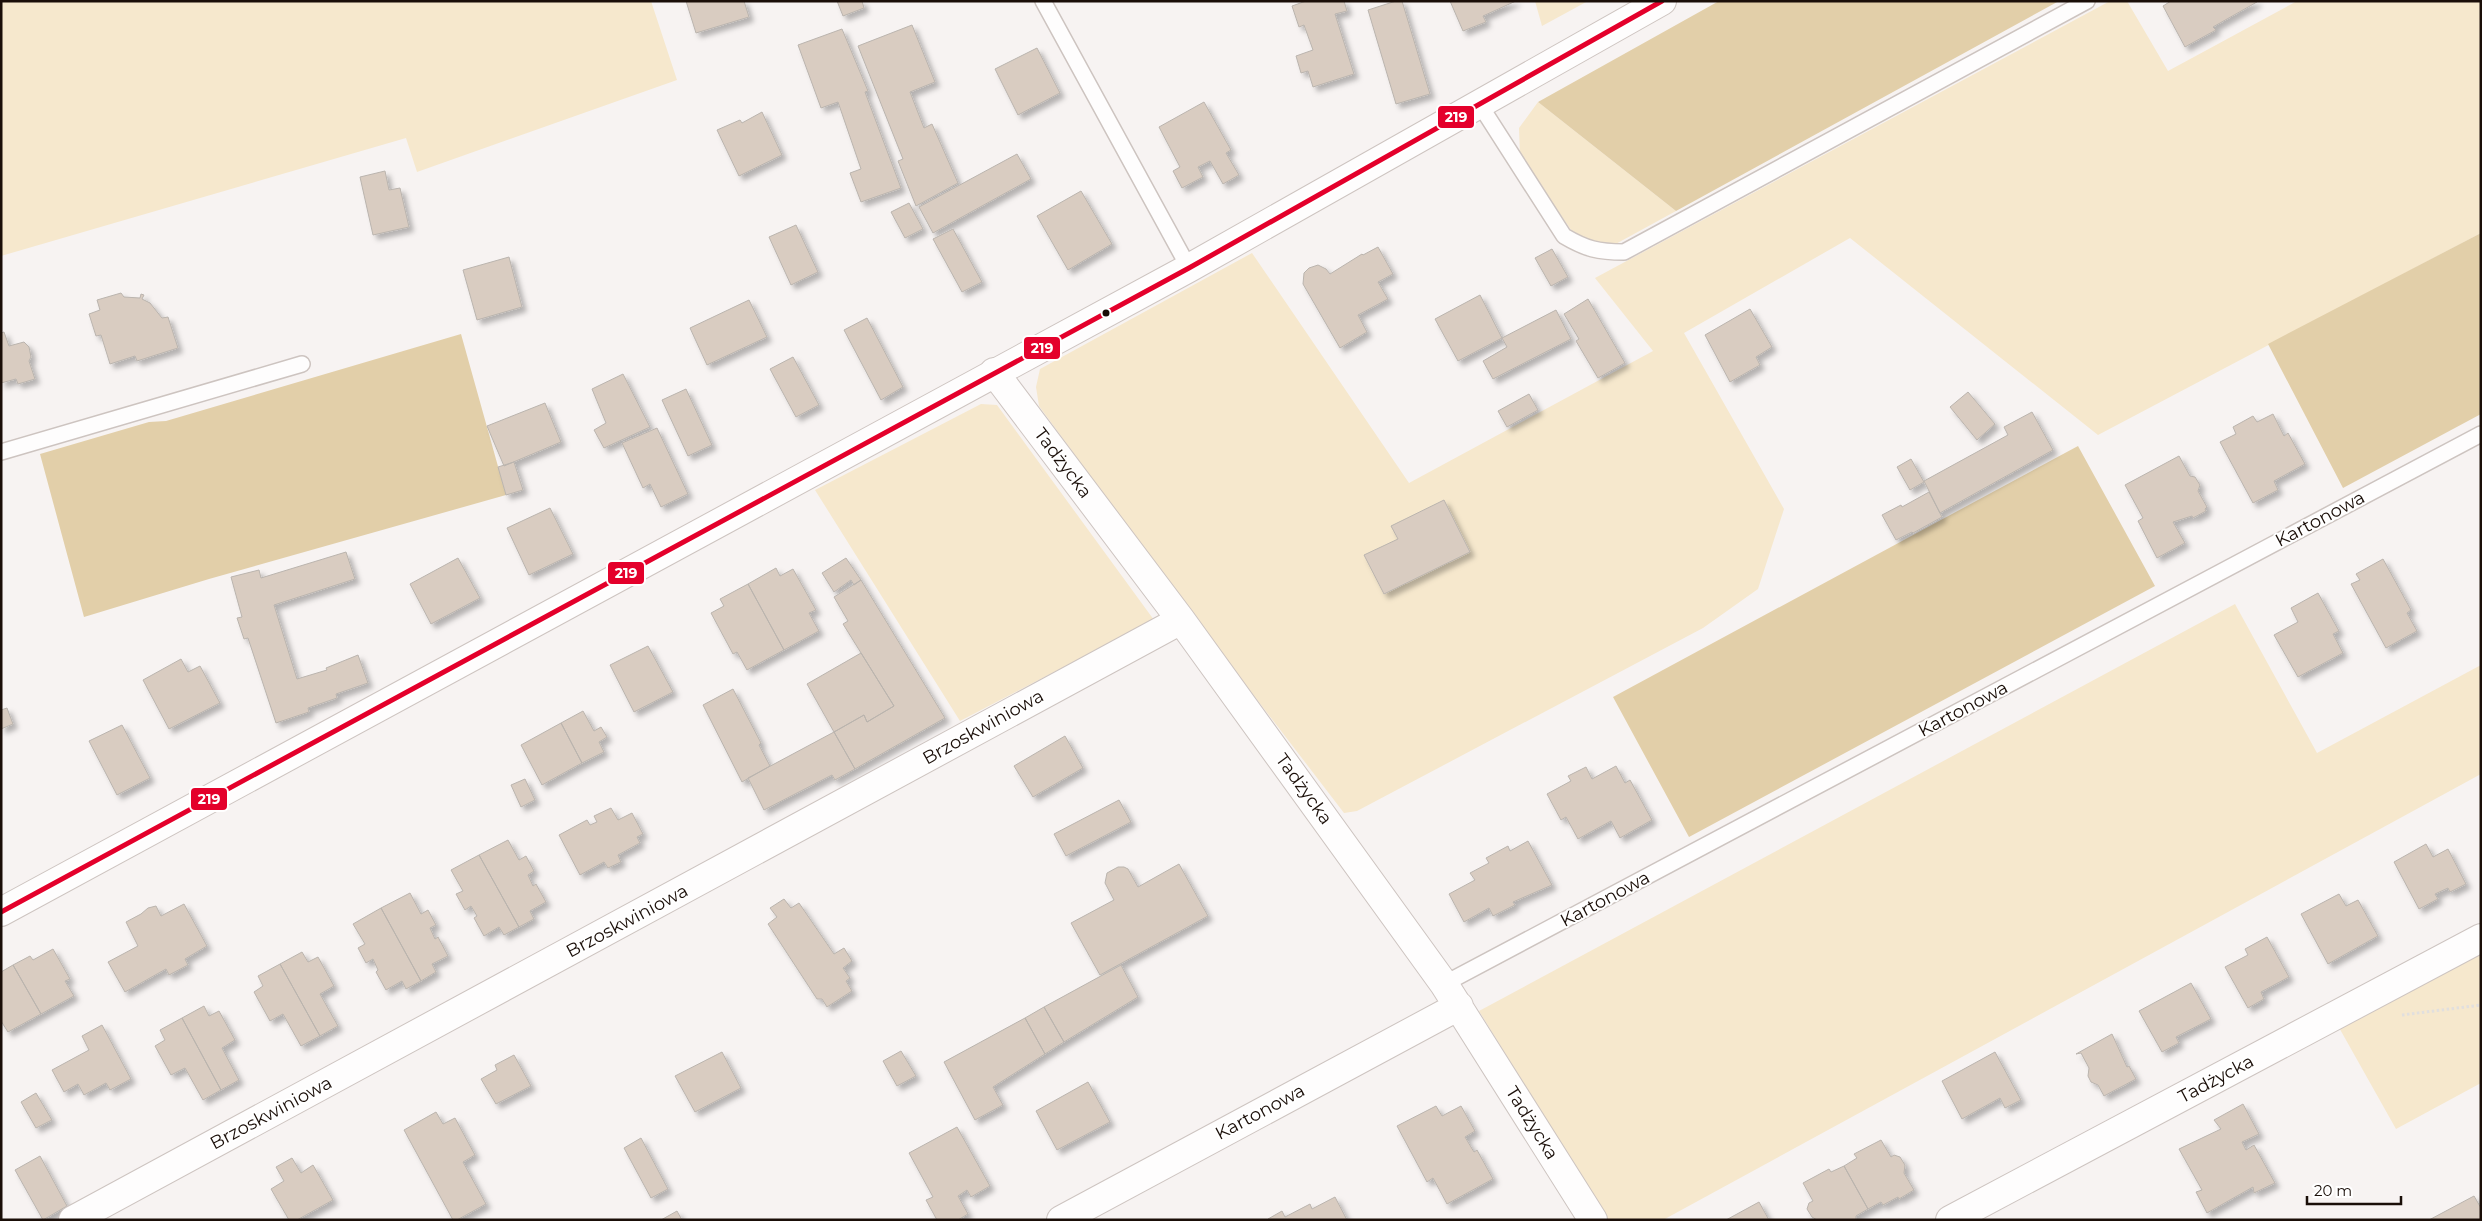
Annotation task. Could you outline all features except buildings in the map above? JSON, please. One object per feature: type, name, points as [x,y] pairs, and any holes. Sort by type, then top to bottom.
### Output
[{"type":"street","points":[[1,912],[1188,268],[1662,1]]},
{"type":"street","name":"Tadżycka","points":[[994,372],[1180,620],[1452,995],[1593,1220]]},
{"type":"street","name":"Brzoskwiniowa","points":[[73,1220],[1180,620]]},
{"type":"street","name":"Tadżycka","points":[[1950,1220],[2481,938]]},
{"type":"street","name":"Kartonowa","points":[[1061,1220],[1452,995]]},
{"type":"lane","points":[[1043,1],[1188,268]]},
{"type":"lane","points":[[1480,105],[1564,236],[1585,249],[1624,252],[2087,1]]},
{"type":"lane","points":[[1,452],[284,371],[302,364]]},
{"type":"lane","name":"Kartonowa","points":[[1452,995],[2481,434]]},
{"type":"path","points":[[2360,1003],[2384,1018],[2481,1005]]},
{"type":"shaded area","points":[[1,1],[651,1],[677,80],[417,172],[406,138],[1,256]]},
{"type":"shaded area","points":[[1535,1],[1588,1],[1542,26]]},
{"type":"shaded area","points":[[1719,1],[2059,1],[1676,211],[1538,102]]},
{"type":"shaded area","points":[[2110,1],[2127,1],[2168,71],[2297,1],[2481,1],[2481,233],[2098,435],[1850,238],[1684,333],[1784,509],[1758,589],[1703,628],[1357,811],[1344,813],[1186,607],[1039,406],[1036,387],[1040,369],[1252,253],[1409,483],[1653,351],[1595,278]]},
{"type":"shaded area","points":[[1538,102],[1676,211],[1612,246],[1589,242],[1571,230],[1520,155],[1519,128]]},
{"type":"shaded area","points":[[2481,233],[2481,414],[2343,488],[2268,344]]},
{"type":"shaded area","points":[[461,334],[506,495],[209,579],[84,617],[40,454],[149,422],[166,421]]},
{"type":"shaded area","points":[[981,404],[997,405],[1154,620],[960,721],[815,490]]},
{"type":"shaded area","points":[[2078,446],[2155,586],[1689,837],[1613,697]]},
{"type":"shaded area","points":[[2235,604],[2317,753],[2481,665],[2481,774],[1663,1220],[1608,1220],[1479,1011]]},
{"type":"shaded area","points":[[2481,948],[2481,1083],[2396,1129],[2337,1024]]},
{"type":"transit line","name":"219","points":[[1,912],[1189,268],[1662,1]]}]
